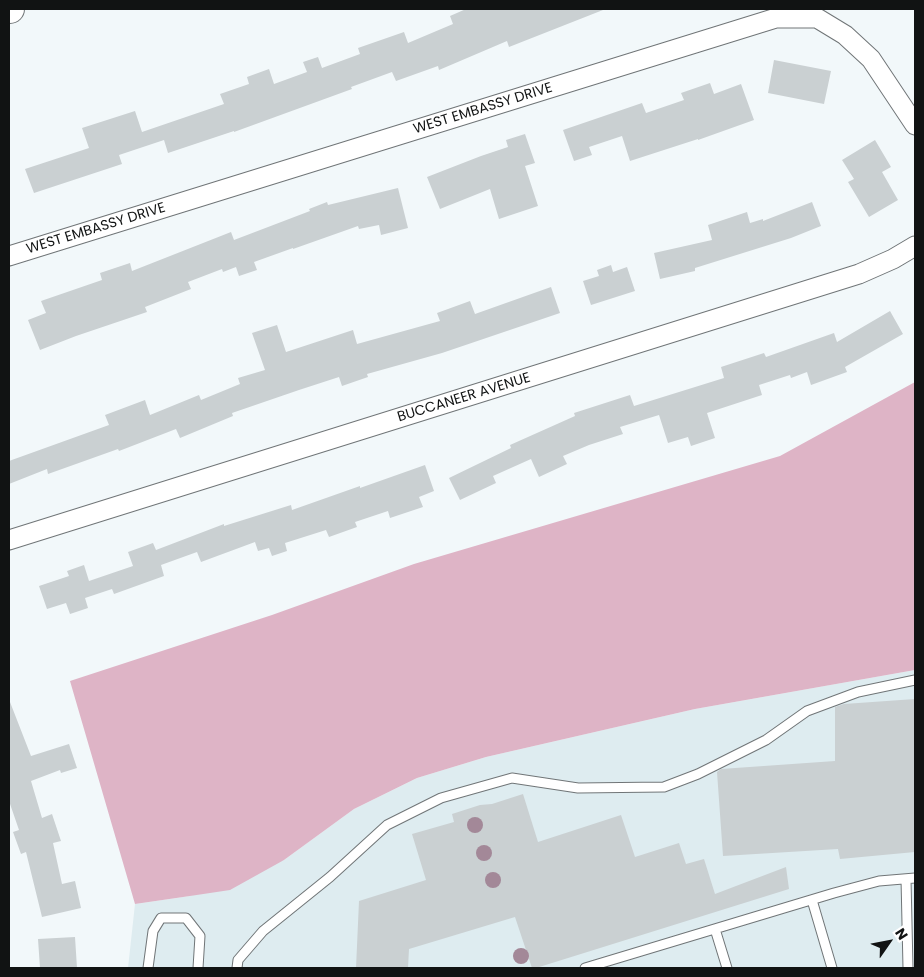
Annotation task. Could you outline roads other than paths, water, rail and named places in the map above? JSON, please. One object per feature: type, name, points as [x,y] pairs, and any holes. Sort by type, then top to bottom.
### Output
[{"type":"street","name":"WEST EMBASSY DRIVE","points":[[9,256],[776,18],[817,18],[845,35],[871,59],[915,125]]},
{"type":"street","name":"BUCCANEER AVENUE","points":[[9,540],[859,274],[894,259],[915,246]]},
{"type":"lane","points":[[237,968],[238,960],[263,931],[330,877],[387,825],[441,798],[512,778],[578,788],[664,787],[698,774],[766,740],[807,711],[858,692],[915,680]]},
{"type":"lane","points":[[585,968],[879,881],[911,879],[908,968]]},
{"type":"lane","points":[[812,900],[832,968]]},
{"type":"lane","points":[[148,968],[153,931],[161,918],[186,918],[200,936],[198,968]]},
{"type":"lane","points":[[715,929],[727,968]]}]
